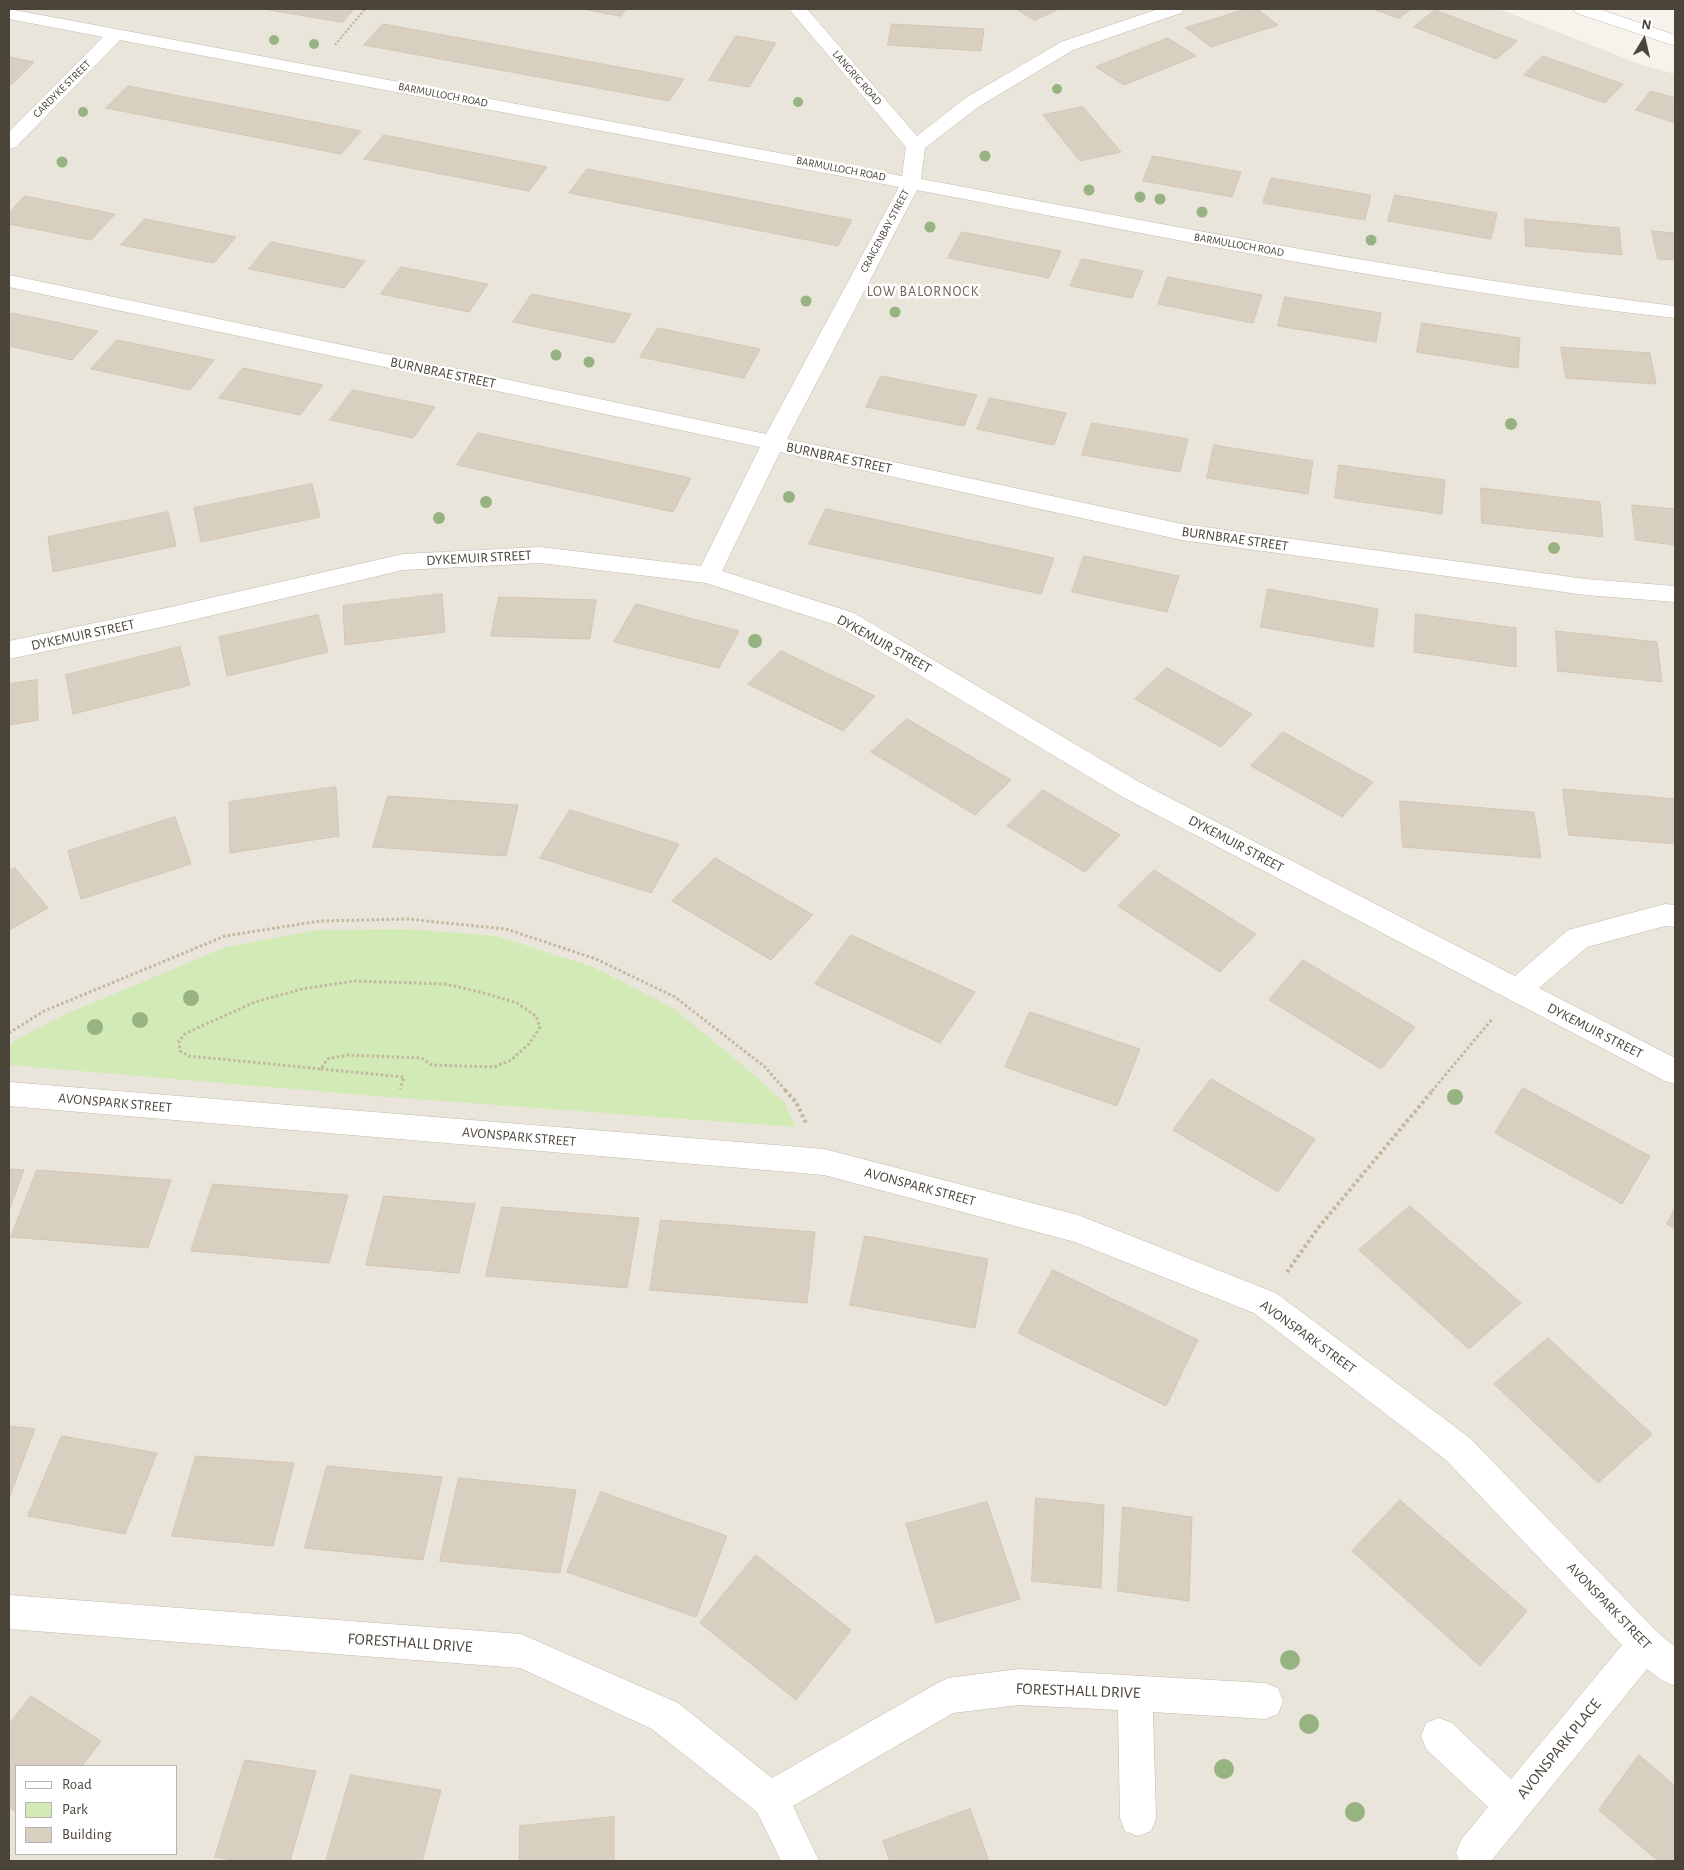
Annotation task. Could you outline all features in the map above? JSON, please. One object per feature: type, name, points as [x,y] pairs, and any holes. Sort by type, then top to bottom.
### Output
[{"type":"street","name":"LANGRIG ROAD","points":[[798,9],[916,146]]},
{"type":"street","points":[[916,146],[972,103],[1067,46],[1175,9]]},
{"type":"street","points":[[1582,9],[1675,41]]},
{"type":"street","name":"BARMULLOCH ROAD","points":[[9,14],[1358,266],[1598,304],[1675,312]]},
{"type":"street","name":"CARDYKE STREET","points":[[9,143],[115,35]]},
{"type":"street","name":"CRAIGENBAY STREET","points":[[708,575],[773,443],[911,182],[916,146]]},
{"type":"street","name":"BURNBRAE STREET","points":[[9,282],[773,443],[1182,532],[1586,587],[1675,594]]},
{"type":"street","name":"DYKEMUIR STREET","points":[[9,650],[171,616],[403,562],[540,554],[708,575],[845,619],[1130,789],[1675,1072]]},
{"type":"street","points":[[1516,990],[1578,938],[1665,915],[1675,916]]},
{"type":"street","name":"AVONSPARK STREET","points":[[9,1094],[824,1162],[1078,1229],[1265,1303],[1458,1449],[1645,1644],[1675,1669]]},
{"type":"street","name":"FORESTHALL DRIVE","points":[[9,1612],[521,1651],[665,1716],[770,1799],[800,1861]]},
{"type":"street","name":"AVONSPARK PLACE","points":[[1474,1853],[1645,1644]]},
{"type":"street","name":"FORESTHALL DRIVE","points":[[770,1799],[948,1696],[1019,1687],[1265,1701]]},
{"type":"street","points":[[1135,1693],[1138,1818]]},
{"type":"street","points":[[1438,1736],[1513,1806]]},
{"type":"path","points":[[314,72],[365,9]]},
{"type":"path","points":[[9,1033],[44,1011],[225,936],[320,921],[408,919],[506,929],[596,959],[674,997],[765,1067],[796,1102]]},
{"type":"path","points":[[321,1069],[327,1059],[348,1055],[421,1058],[432,1065],[494,1067],[511,1060],[529,1044],[540,1027],[536,1016],[517,1003],[445,984],[354,981],[302,990],[255,1002],[186,1033],[179,1041],[180,1051],[189,1056],[321,1069],[404,1077],[391,1126]]},
{"type":"path","points":[[1265,1303],[1318,1228],[1516,990]]},
{"type":"shaded area","points":[[9,9],[1499,9],[1642,65],[1675,74],[1675,1861],[9,1861]]},
{"type":"green space","points":[[406,929],[496,936],[593,967],[673,1008],[752,1073],[785,1103],[795,1127],[388,1097],[9,1065],[9,1048],[15,1040],[66,1014],[226,947],[317,930]]},
{"type":"building","points":[[264,9],[354,9],[343,22]]},
{"type":"building","points":[[583,9],[626,9],[621,16]]},
{"type":"building","points":[[1016,9],[1059,9],[1035,20]]},
{"type":"building","points":[[1246,9],[1257,9],[1278,25],[1211,47],[1186,28]]},
{"type":"building","points":[[1373,9],[1411,9],[1399,18]]},
{"type":"building","points":[[1435,10],[1517,41],[1497,59],[1414,27]]},
{"type":"building","points":[[383,24],[684,79],[669,101],[364,45]]},
{"type":"building","points":[[892,24],[984,29],[981,51],[888,45]]},
{"type":"building","points":[[736,36],[776,43],[749,87],[709,80]]},
{"type":"building","points":[[1168,38],[1196,56],[1124,85],[1096,67]]},
{"type":"building","points":[[1543,56],[1623,84],[1605,103],[1524,75]]},
{"type":"building","points":[[9,57],[34,62],[12,84],[9,83]]},
{"type":"building","points":[[128,86],[361,131],[341,154],[106,108]]},
{"type":"building","points":[[1651,91],[1675,98],[1675,123],[1636,110]]},
{"type":"building","points":[[1083,107],[1121,152],[1080,161],[1043,115]]},
{"type":"building","points":[[384,135],[547,167],[529,191],[364,159]]},
{"type":"building","points":[[1153,156],[1241,172],[1232,197],[1143,181]]},
{"type":"building","points":[[587,169],[852,220],[838,246],[569,193]]},
{"type":"building","points":[[1271,178],[1371,195],[1365,220],[1263,203]]},
{"type":"building","points":[[1395,195],[1497,213],[1491,239],[1388,221]]},
{"type":"building","points":[[25,196],[115,214],[91,240],[9,224],[9,213]]},
{"type":"building","points":[[145,219],[236,237],[214,263],[121,245]]},
{"type":"building","points":[[1525,219],[1619,228],[1622,255],[1526,246]]},
{"type":"building","points":[[1652,231],[1675,233],[1675,260],[1658,259]]},
{"type":"building","points":[[962,232],[1061,251],[1049,278],[948,258]]},
{"type":"building","points":[[271,242],[365,261],[344,288],[249,269]]},
{"type":"building","points":[[1082,259],[1143,271],[1132,298],[1070,286]]},
{"type":"building","points":[[401,267],[488,284],[469,312],[381,294]]},
{"type":"building","points":[[1168,277],[1262,295],[1253,323],[1158,304]]},
{"type":"building","points":[[532,294],[631,314],[614,343],[513,322]]},
{"type":"building","points":[[1285,297],[1381,313],[1376,342],[1278,326]]},
{"type":"building","points":[[12,313],[98,331],[72,360],[9,346],[9,316]]},
{"type":"building","points":[[1422,323],[1520,338],[1518,368],[1417,352]]},
{"type":"building","points":[[658,328],[760,349],[744,378],[640,357]]},
{"type":"building","points":[[117,340],[214,360],[190,390],[91,369]]},
{"type":"building","points":[[1561,347],[1650,353],[1656,384],[1566,378]]},
{"type":"building","points":[[243,368],[323,385],[300,415],[219,398]]},
{"type":"building","points":[[881,376],[977,395],[964,426],[866,407]]},
{"type":"building","points":[[353,390],[435,407],[413,438],[330,420]]},
{"type":"building","points":[[990,398],[1066,413],[1054,445],[977,429]]},
{"type":"building","points":[[1092,423],[1188,439],[1180,472],[1082,455]]},
{"type":"building","points":[[478,433],[691,478],[673,512],[457,465]]},
{"type":"building","points":[[1214,445],[1313,461],[1308,494],[1207,478]]},
{"type":"building","points":[[1339,465],[1445,480],[1442,514],[1335,498]]},
{"type":"building","points":[[312,484],[320,517],[201,542],[194,508]]},
{"type":"building","points":[[1481,488],[1600,502],[1603,537],[1482,523]]},
{"type":"building","points":[[1632,505],[1675,509],[1675,545],[1636,540]]},
{"type":"building","points":[[826,509],[1054,558],[1041,594],[809,544]]},
{"type":"building","points":[[168,512],[176,546],[53,572],[48,537]]},
{"type":"building","points":[[1084,556],[1179,576],[1167,612],[1072,592]]},
{"type":"building","points":[[1268,589],[1378,609],[1373,647],[1261,627]]},
{"type":"building","points":[[442,594],[445,632],[345,645],[343,606]]},
{"type":"building","points":[[499,597],[596,600],[590,639],[491,636]]},
{"type":"building","points":[[636,604],[739,631],[719,668],[614,642]]},
{"type":"building","points":[[1416,614],[1516,628],[1516,667],[1414,652]]},
{"type":"building","points":[[318,615],[328,652],[227,676],[219,637]]},
{"type":"building","points":[[1556,631],[1657,642],[1662,682],[1558,671]]},
{"type":"building","points":[[180,647],[190,685],[73,714],[66,675]]},
{"type":"building","points":[[781,651],[875,696],[843,731],[748,684]]},
{"type":"building","points":[[1167,668],[1252,714],[1221,747],[1135,699]]},
{"type":"building","points":[[37,680],[38,720],[9,725],[9,684]]},
{"type":"building","points":[[907,719],[1011,780],[975,815],[871,752]]},
{"type":"building","points":[[1283,732],[1373,782],[1342,817],[1251,766]]},
{"type":"building","points":[[336,787],[339,836],[230,853],[229,802]]},
{"type":"building","points":[[1563,789],[1675,799],[1675,844],[1569,835]]},
{"type":"building","points":[[1043,790],[1120,835],[1085,872],[1007,826]]},
{"type":"building","points":[[388,796],[518,805],[506,856],[373,847]]},
{"type":"building","points":[[1400,801],[1534,812],[1541,858],[1403,847]]},
{"type":"building","points":[[570,810],[679,844],[651,893],[540,858]]},
{"type":"building","points":[[175,817],[191,864],[81,899],[68,851]]},
{"type":"building","points":[[715,858],[813,915],[771,960],[672,901]]},
{"type":"building","points":[[15,868],[48,908],[9,930],[9,871]]},
{"type":"building","points":[[1154,870],[1256,934],[1220,972],[1118,906]]},
{"type":"building","points":[[851,935],[975,992],[940,1043],[815,984]]},
{"type":"building","points":[[1303,960],[1415,1027],[1381,1069],[1269,1000]]},
{"type":"building","points":[[1030,1012],[1140,1049],[1117,1106],[1005,1067]]},
{"type":"building","points":[[1211,1079],[1315,1139],[1278,1192],[1173,1130]]},
{"type":"building","points":[[1523,1088],[1650,1156],[1622,1204],[1495,1133]]},
{"type":"building","points":[[9,1169],[24,1170],[9,1210]]},
{"type":"building","points":[[37,1170],[171,1180],[148,1248],[11,1237]]},
{"type":"building","points":[[213,1184],[348,1195],[329,1263],[191,1251]]},
{"type":"building","points":[[384,1196],[475,1204],[459,1273],[366,1265]]},
{"type":"building","points":[[1410,1206],[1521,1303],[1469,1349],[1359,1250]]},
{"type":"building","points":[[502,1207],[639,1218],[627,1288],[486,1276]]},
{"type":"building","points":[[1675,1208],[1675,1229],[1667,1224]]},
{"type":"building","points":[[661,1220],[815,1232],[807,1303],[650,1290]]},
{"type":"building","points":[[865,1236],[988,1259],[975,1328],[850,1305]]},
{"type":"building","points":[[1053,1270],[1198,1340],[1166,1406],[1018,1333]]},
{"type":"building","points":[[1548,1338],[1652,1434],[1598,1483],[1494,1384]]},
{"type":"building","points":[[9,1426],[35,1429],[9,1498]]},
{"type":"building","points":[[62,1436],[157,1453],[125,1534],[28,1516]]},
{"type":"building","points":[[196,1456],[294,1463],[273,1546],[172,1536]]},
{"type":"building","points":[[327,1466],[442,1477],[423,1560],[305,1548]]},
{"type":"building","points":[[459,1478],[576,1490],[560,1573],[440,1561]]},
{"type":"building","points":[[601,1492],[727,1536],[696,1617],[567,1572]]},
{"type":"building","points":[[1036,1498],[1104,1505],[1101,1588],[1032,1581]]},
{"type":"building","points":[[1400,1500],[1527,1611],[1480,1666],[1352,1551]]},
{"type":"building","points":[[987,1502],[1020,1599],[936,1623],[906,1524]]},
{"type":"building","points":[[1123,1507],[1192,1517],[1189,1601],[1118,1591]]},
{"type":"building","points":[[756,1555],[851,1630],[796,1700],[700,1623]]},
{"type":"building","points":[[31,1696],[101,1741],[83,1765],[15,1765],[15,1811],[9,1807],[9,1725]]},
{"type":"building","points":[[1639,1755],[1675,1786],[1675,1861],[1658,1861],[1599,1810]]},
{"type":"building","points":[[245,1760],[316,1771],[290,1861],[240,1861],[215,1857]]},
{"type":"building","points":[[351,1775],[441,1790],[422,1861],[326,1861]]},
{"type":"building","points":[[970,1809],[989,1861],[890,1861],[883,1841]]},
{"type":"building","points":[[614,1817],[614,1861],[519,1861],[520,1826]]},
{"type":"district","name":"LOW BALORNOCK","points":[[923,292]]}]
